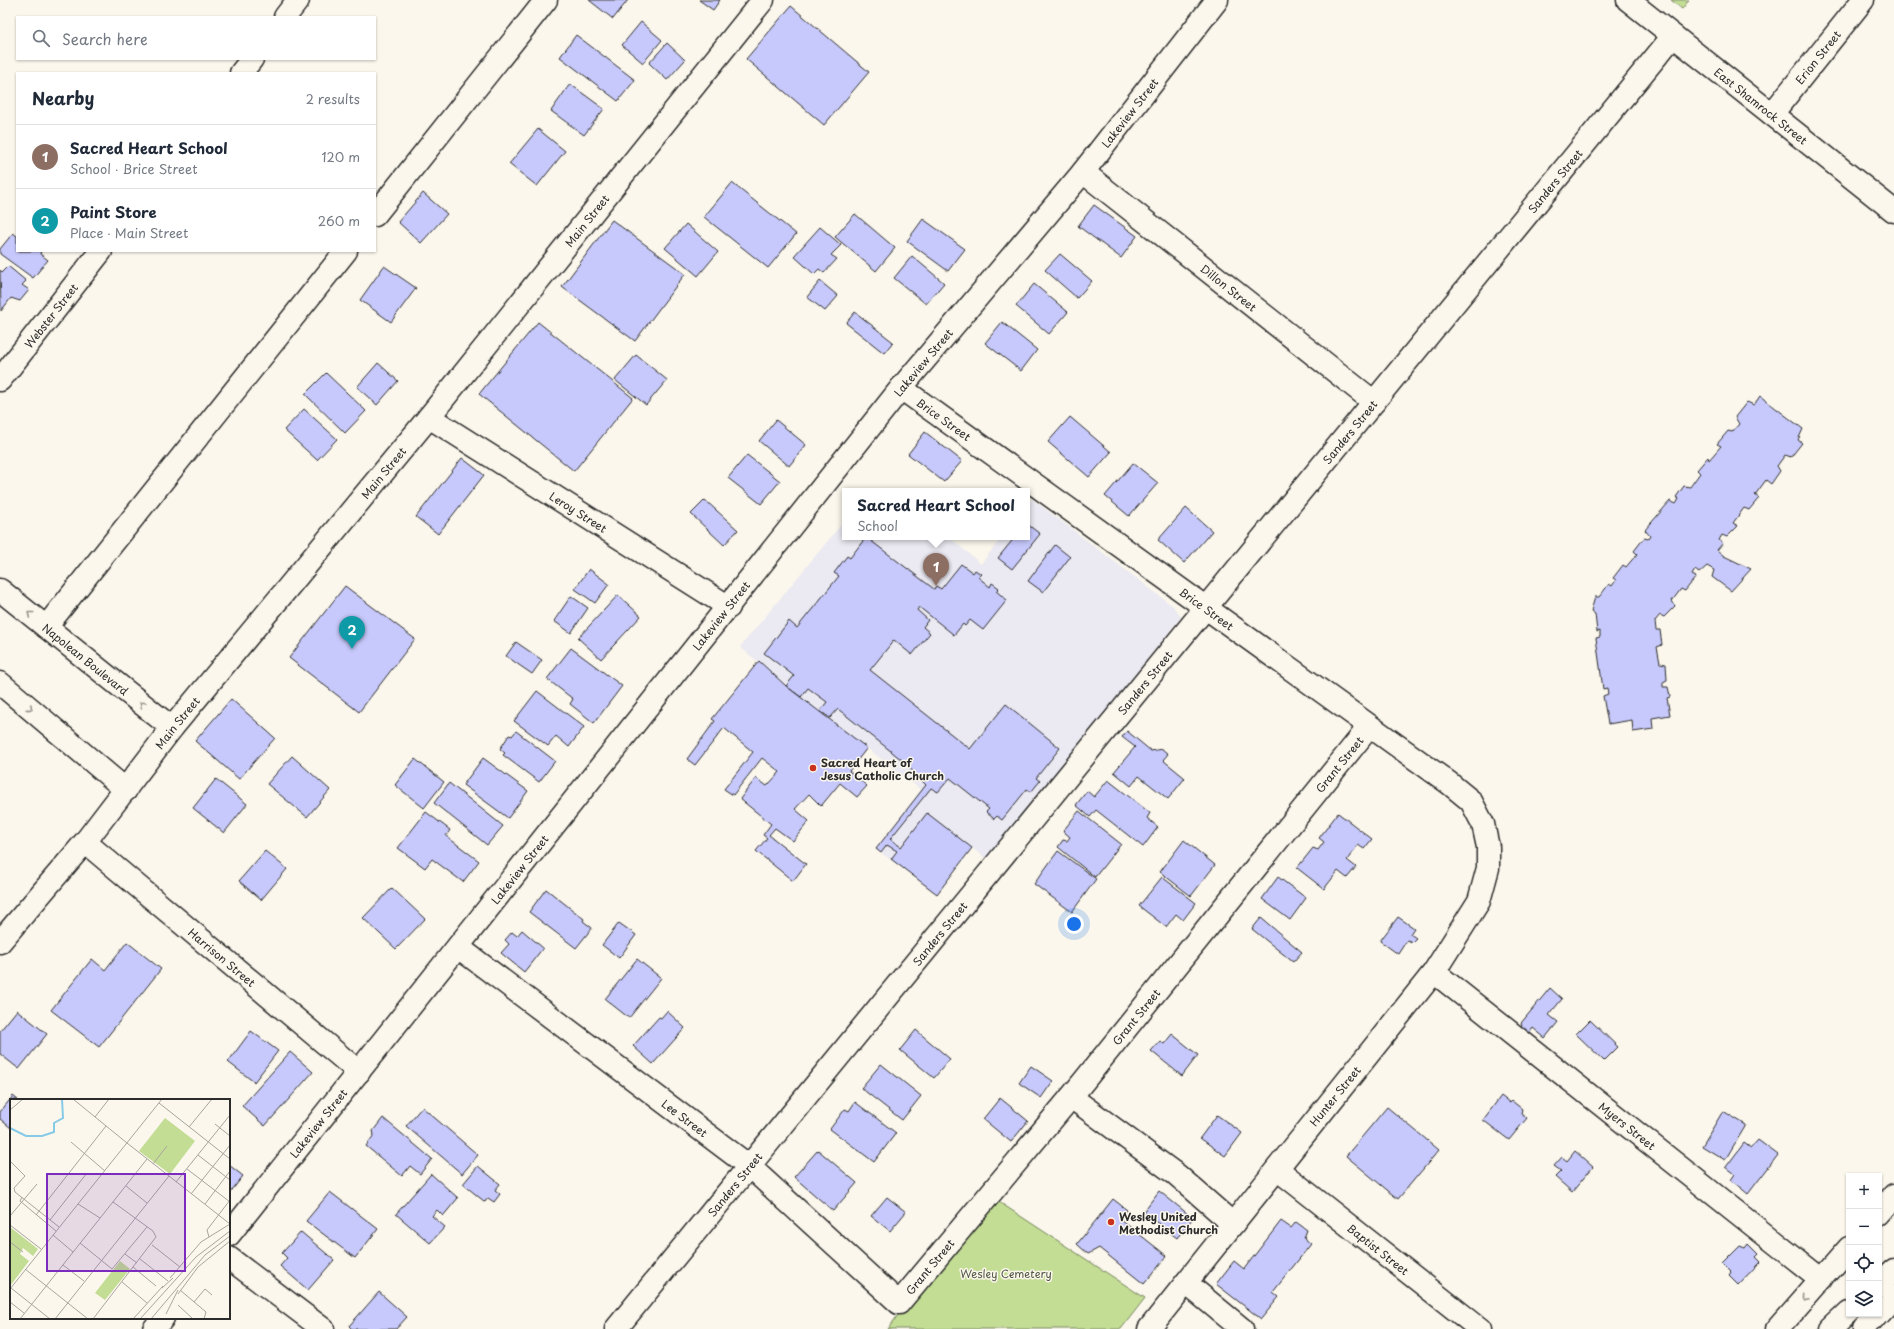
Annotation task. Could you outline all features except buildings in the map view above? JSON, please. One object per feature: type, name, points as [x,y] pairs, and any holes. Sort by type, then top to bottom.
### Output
[{"type":"main road","points":[[286,16],[298,0]]},
{"type":"main road","points":[[376,213],[546,0]]},
{"type":"main road","name":"Main Street","points":[[0,942],[85,842],[172,728],[428,416],[762,0]]},
{"type":"main road","name":"Lakeview Street","points":[[230,1234],[902,388],[1083,172],[1217,0]]},
{"type":"main road","name":"East Shamrock Street","points":[[1628,0],[1894,211]]},
{"type":"main road","name":"Erion Street","points":[[1772,114],[1863,0]]},
{"type":"main road","name":"Sanders Street","points":[[616,1329],[1673,36]]},
{"type":"main road","points":[[242,72],[251,60]]},
{"type":"main road","name":"Dillon Street","points":[[1083,172],[1374,402]]},
{"type":"main road","name":"Webster Street","points":[[0,380],[100,252]]},
{"type":"main road","points":[[46,627],[345,252]]},
{"type":"main road","name":"Brice Street","points":[[902,388],[1449,784],[1470,802],[1483,824],[1488,847]]},
{"type":"main road","name":"Leroy Street","points":[[428,416],[729,607]]},
{"type":"main road","name":"Napolean Boulevard","points":[[0,590],[172,728]]},
{"type":"main road","points":[[0,683],[126,790]]},
{"type":"main road","name":"Grant Street","points":[[900,1303],[1070,1097],[1369,727]]},
{"type":"main road","name":"Harrison Street","points":[[85,842],[359,1072]]},
{"type":"main road","name":"Hunter Street","points":[[1149,1329],[1434,972],[1479,901],[1488,868],[1488,847]]},
{"type":"main road","name":"Lee Street","points":[[458,947],[749,1166],[900,1303]]},
{"type":"main road","name":"Myers Street","points":[[1434,972],[1822,1280]]},
{"type":"main road","points":[[1070,1097],[1177,1175],[1233,1224]]},
{"type":"main road","name":"Baptist Street","points":[[1277,1169],[1480,1329]]},
{"type":"main road","points":[[1882,1210],[1894,1196]]},
{"type":"main road","points":[[1778,1329],[1846,1252]]},
{"type":"main road","points":[[230,1259],[323,1329]]},
{"type":"main road","points":[[1882,1281],[1894,1270]]},
{"type":"main road","points":[[1186,1283],[1242,1329]]},
{"type":"main road","points":[[1882,1309],[1894,1296]]},
{"type":"main road","points":[[1830,1329],[1846,1314]]},
{"type":"main road","points":[[1864,1329],[1874,1317]]},
{"type":"main road","points":[[154,1329],[162,1319]]},
{"type":"shaded area","points":[[1032,499],[1173,606],[1181,617],[988,860],[972,848],[937,894],[876,849],[921,790],[801,697],[740,647],[842,524],[842,540],[953,540],[981,564],[1000,540],[1030,540],[1030,502]]},
{"type":"green space","points":[[1671,0],[1689,0],[1682,9]]},
{"type":"green space","name":"Wesley Cemetery","points":[[996,1200],[1145,1298],[1121,1329],[888,1329],[903,1308]]},
{"type":"place","name":"Sacred Heart School","points":[[936,586]]},
{"type":"place","name":"Paint Store","points":[[352,649]]},
{"type":"place","name":"Sacred Heart of Jesus Catholic Church","points":[[813,768]]},
{"type":"place","name":"Wesley United Methodist Church","points":[[1111,1222]]}]
